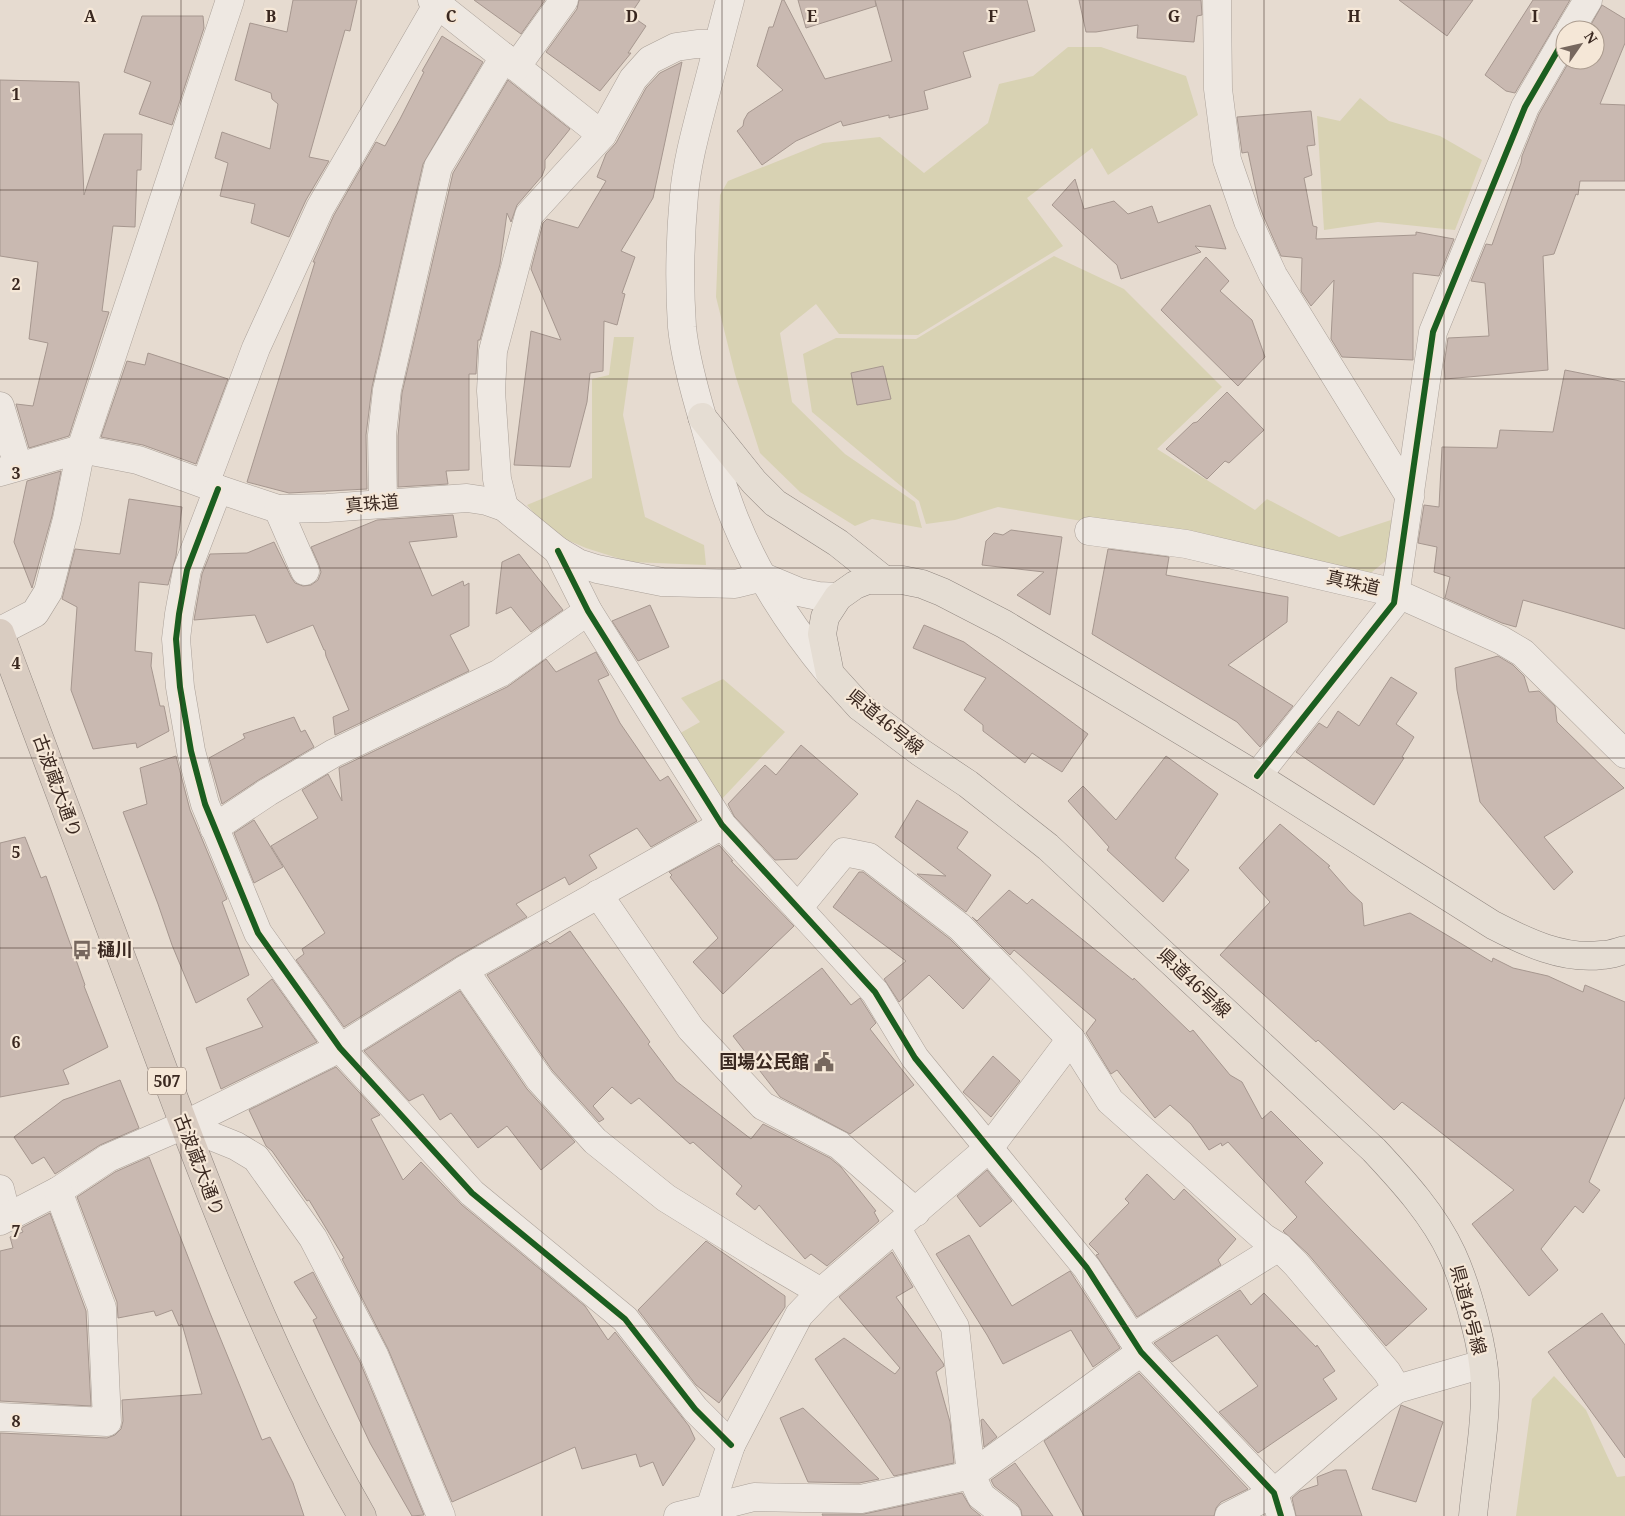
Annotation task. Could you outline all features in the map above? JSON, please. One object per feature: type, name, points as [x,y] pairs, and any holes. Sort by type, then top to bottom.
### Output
[{"type":"highway","name":"古波蔵大通り","points":[[0,632],[184,1125],[256,1306],[287,1376],[362,1516]]},
{"type":"main road","points":[[702,417],[754,482],[775,503],[838,543],[883,579]]},
{"type":"main road","points":[[830,674],[822,634],[825,616],[838,596],[855,585],[868,580],[883,579],[922,584],[997,620],[1257,776],[1493,925],[1522,940],[1546,948],[1580,955],[1602,956],[1625,950]]},
{"type":"main road","name":"県道46号線","points":[[830,674],[860,707],[920,752],[968,784],[1048,847],[1374,1150],[1403,1181],[1426,1211],[1451,1252],[1466,1290],[1483,1364],[1485,1383],[1484,1414],[1473,1516]]},
{"type":"street","points":[[0,632],[35,612],[48,592],[68,519],[81,449],[230,0]]},
{"type":"street","points":[[383,503],[382,435],[387,390],[438,167],[510,62],[564,0]]},
{"type":"street","points":[[730,0],[694,138],[684,194],[680,261],[682,328],[702,417],[720,480],[735,520],[763,577],[781,607],[814,655],[830,674]]},
{"type":"street","points":[[1217,0],[1218,89],[1227,160],[1248,221],[1273,275],[1410,497]]},
{"type":"street","points":[[1576,20],[1588,0]]},
{"type":"street","points":[[602,135],[436,1],[320,208],[256,348],[211,487],[187,570],[176,639],[180,687],[191,751],[205,804],[258,933],[340,1048],[472,1193],[624,1319],[695,1409],[731,1445]]},
{"type":"street","points":[[504,507],[497,479],[491,391],[493,351],[529,215],[602,135],[633,79],[650,60],[676,47],[718,44]]},
{"type":"street","points":[[1257,776],[1394,603],[1433,332],[1525,107],[1555,55]]},
{"type":"street","points":[[0,406],[9,469]]},
{"type":"street","name":"真珠道","points":[[9,469],[81,449],[138,460],[278,509],[327,508],[467,498],[488,501],[504,507],[558,551],[578,563],[597,569],[662,582],[735,584],[763,577]]},
{"type":"street","points":[[278,509],[305,571]]},
{"type":"street","name":"真珠道","points":[[1090,532],[1186,544],[1396,593],[1501,640],[1523,653],[1625,754]]},
{"type":"street","points":[[558,551],[588,611],[722,825],[875,992],[915,1058],[1086,1268],[1136,1345],[1277,1504]]},
{"type":"street","points":[[763,577],[798,592],[818,596],[838,596]]},
{"type":"street","points":[[214,828],[268,792],[334,753],[500,673],[588,611]]},
{"type":"street","points":[[0,1189],[4,1219],[58,1191],[108,1158],[184,1125],[340,1048],[464,970],[722,825]]},
{"type":"street","points":[[798,908],[844,852],[868,857],[960,927],[1071,1039],[1110,1101],[1263,1237],[1279,1247],[1296,1264],[1387,1372],[1397,1389]]},
{"type":"street","points":[[598,894],[691,1029],[763,1106],[839,1145],[906,1220],[955,1327],[971,1475],[982,1496],[1007,1516]]},
{"type":"street","points":[[464,970],[540,1080],[595,1141],[666,1198],[822,1292]]},
{"type":"street","points":[[710,1508],[731,1445],[799,1315],[822,1292],[989,1148],[1071,1039]]},
{"type":"street","points":[[184,1125],[236,1146],[256,1158],[313,1238],[374,1355],[441,1516]]},
{"type":"street","points":[[0,1417],[107,1422],[102,1308],[58,1191]]},
{"type":"street","points":[[678,1516],[710,1508],[865,1508],[971,1475],[1136,1345],[1279,1247]]},
{"type":"street","points":[[1229,1516],[1277,1504],[1382,1400],[1397,1389],[1483,1364]]},
{"type":"shaded area","points":[[1068,47],[1101,47],[1186,76],[1198,115],[1108,175],[1092,148],[1027,198],[1063,246],[918,335],[839,334],[816,304],[780,333],[792,402],[845,454],[915,502],[922,528],[872,519],[855,526],[800,492],[760,453],[735,374],[716,297],[720,195],[728,181],[823,143],[880,137],[924,173],[988,123],[999,84],[1033,76]]},
{"type":"shaded area","points":[[1360,98],[1389,121],[1440,136],[1482,160],[1455,230],[1378,222],[1324,230],[1317,116],[1340,121]]},
{"type":"shaded area","points":[[1054,256],[1124,289],[1222,387],[1157,449],[1255,510],[1267,499],[1339,537],[1391,520],[1393,555],[1367,576],[1190,539],[998,507],[955,520],[926,524],[919,501],[812,412],[803,354],[836,338],[916,339]]},
{"type":"shaded area","points":[[614,337],[634,337],[623,415],[645,517],[704,545],[706,565],[630,562],[586,548],[551,533],[527,505],[592,478],[592,379],[609,375]]},
{"type":"shaded area","points":[[723,679],[785,732],[720,801],[675,736],[700,722],[681,698]]},
{"type":"shaded area","points":[[1554,1376],[1586,1410],[1617,1477],[1625,1476],[1625,1516],[1516,1516],[1532,1399]]},
{"type":"building","points":[[293,0],[357,0],[350,31],[345,30],[309,157],[329,161],[306,200],[289,237],[251,223],[255,204],[220,196],[228,163],[215,158],[222,132],[270,149],[278,104],[272,99],[271,93],[235,80],[250,23],[287,32]]},
{"type":"building","points":[[474,0],[545,0],[521,34]]},
{"type":"building","points":[[579,0],[640,0],[630,15],[646,26],[628,53],[631,53],[600,91],[546,52],[577,9]]},
{"type":"building","points":[[782,0],[784,0],[825,79],[892,61],[875,0],[1027,0],[1035,31],[963,52],[971,77],[924,91],[928,109],[889,118],[889,115],[843,126],[841,121],[796,141],[762,165],[737,131],[743,126],[748,113],[783,90],[757,66],[769,27],[773,27]]},
{"type":"building","points":[[798,0],[875,0],[876,6],[806,28]]},
{"type":"building","points":[[1079,0],[1201,0],[1202,15],[1197,16],[1194,42],[1137,38],[1138,25],[1086,32]]},
{"type":"building","points":[[1399,0],[1473,0],[1447,36]]},
{"type":"building","points":[[1533,0],[1570,0],[1558,20],[1555,20],[1555,25],[1515,93],[1506,91],[1485,75]]},
{"type":"building","points":[[1602,5],[1625,19],[1625,43],[1600,104],[1625,105],[1625,181],[1580,181],[1578,195],[1576,194],[1554,254],[1543,256],[1548,370],[1445,379],[1444,365],[1448,338],[1489,336],[1485,283],[1471,281],[1486,244],[1492,245],[1522,156],[1539,114],[1564,70],[1605,70],[1605,20],[1594,20]]},
{"type":"building","points":[[142,16],[203,16],[204,28],[172,125],[139,114],[151,82],[124,72]]},
{"type":"building","points":[[442,36],[483,62],[423,164],[372,387],[366,435],[367,489],[289,493],[247,482],[315,262],[313,262],[334,215],[376,142],[385,146],[424,72],[422,71]]},
{"type":"building","points":[[682,62],[653,198],[621,251],[635,257],[622,293],[625,294],[617,325],[604,321],[603,371],[590,373],[587,402],[570,467],[514,465],[531,331],[561,340],[531,269],[543,223],[547,219],[578,228],[606,181],[597,177],[606,154],[616,143],[646,88],[660,73]]},
{"type":"building","points":[[0,80],[79,82],[84,195],[104,134],[142,134],[141,170],[137,170],[135,227],[113,226],[102,311],[109,312],[69,436],[29,448],[16,404],[33,406],[48,343],[29,339],[38,262],[0,256]]},
{"type":"building","points":[[508,80],[570,129],[545,160],[542,176],[517,205],[511,222],[507,213],[500,264],[480,340],[478,340],[476,374],[469,374],[469,470],[446,471],[448,484],[398,487],[398,436],[402,393],[453,173]]},
{"type":"building","points":[[1311,111],[1315,145],[1307,146],[1312,175],[1304,178],[1313,226],[1317,227],[1316,239],[1416,235],[1416,232],[1454,239],[1439,276],[1413,273],[1413,360],[1342,357],[1331,339],[1334,280],[1311,306],[1301,291],[1302,258],[1281,256],[1263,215],[1248,152],[1242,153],[1237,117]]},
{"type":"building","points":[[1075,179],[1084,209],[1114,201],[1128,214],[1152,206],[1158,223],[1210,205],[1226,249],[1195,246],[1201,252],[1121,279],[1117,265],[1052,205]]},
{"type":"building","points":[[1206,257],[1229,281],[1220,291],[1252,320],[1265,357],[1238,386],[1161,310]]},
{"type":"building","points":[[148,353],[228,379],[196,464],[143,445],[101,437],[127,361],[145,365]]},
{"type":"building","points":[[883,366],[891,399],[857,405],[851,373]]},
{"type":"building","points":[[1565,370],[1625,382],[1625,629],[1523,600],[1516,627],[1502,623],[1445,598],[1450,577],[1434,572],[1437,547],[1418,543],[1424,505],[1439,507],[1442,447],[1497,448],[1500,430],[1553,432]]},
{"type":"building","points":[[1227,392],[1264,430],[1229,463],[1225,461],[1207,479],[1166,449]]},
{"type":"building","points":[[61,471],[52,516],[32,588],[14,542],[27,481]]},
{"type":"building","points":[[129,499],[182,507],[176,556],[168,585],[139,582],[135,651],[152,653],[151,666],[160,706],[164,706],[169,731],[137,748],[136,743],[93,749],[71,690],[77,607],[62,599],[75,549],[120,554]]},
{"type":"building","points":[[453,515],[457,537],[409,542],[432,596],[463,581],[464,586],[469,583],[469,626],[450,635],[469,671],[335,735],[333,717],[349,710],[313,625],[267,643],[255,615],[194,620],[202,574],[210,554],[247,553],[274,542],[295,583],[303,586],[311,585],[318,580],[321,572],[311,547],[377,520]]},
{"type":"building","points":[[1011,530],[1062,537],[1050,615],[1017,595],[1044,572],[982,565],[986,541],[994,533],[1003,535]]},
{"type":"building","points":[[1108,549],[1169,557],[1166,575],[1288,597],[1287,622],[1228,665],[1293,706],[1260,747],[1237,722],[1092,634]]},
{"type":"building","points":[[519,554],[563,610],[531,632],[511,607],[496,614],[502,562]]},
{"type":"building","points":[[650,605],[669,647],[638,661],[612,621]]},
{"type":"building","points":[[924,625],[964,642],[1088,734],[1062,772],[1032,753],[1025,763],[983,731],[983,725],[964,710],[986,678],[913,648]]},
{"type":"building","points":[[596,652],[609,675],[598,680],[620,723],[660,781],[668,776],[697,821],[651,847],[637,828],[589,855],[597,868],[569,885],[565,877],[516,904],[527,917],[456,957],[344,1027],[296,960],[304,954],[302,949],[325,933],[271,846],[318,818],[302,790],[328,774],[342,801],[339,768],[507,687],[546,659],[556,672]]},
{"type":"building","points":[[1498,656],[1513,665],[1524,676],[1529,692],[1539,691],[1555,706],[1557,722],[1624,788],[1544,837],[1573,872],[1554,890],[1480,802],[1457,690],[1455,668]]},
{"type":"building","points":[[1391,677],[1417,693],[1396,724],[1414,737],[1402,757],[1404,758],[1374,805],[1296,752],[1319,723],[1327,728],[1338,711],[1359,726]]},
{"type":"building","points":[[294,717],[301,732],[305,730],[314,747],[222,804],[209,758],[245,738],[243,734]]},
{"type":"building","points":[[801,745],[858,794],[797,859],[775,860],[734,816],[728,804],[765,765],[776,775]]},
{"type":"building","points":[[176,756],[190,810],[227,899],[222,902],[249,975],[196,1003],[172,945],[123,812],[147,804],[140,768]]},
{"type":"building","points":[[1166,756],[1218,794],[1175,858],[1189,870],[1163,902],[1107,850],[1109,847],[1068,801],[1083,786],[1116,820]]},
{"type":"building","points":[[917,800],[968,832],[957,848],[991,875],[966,912],[917,874],[946,876],[895,837]]},
{"type":"building","points":[[254,820],[283,867],[254,883],[234,833]]},
{"type":"building","points":[[1280,824],[1330,866],[1328,867],[1362,903],[1364,926],[1410,913],[1492,962],[1493,958],[1513,968],[1548,976],[1583,992],[1585,985],[1625,1002],[1625,1097],[1589,1182],[1600,1190],[1583,1213],[1575,1206],[1541,1249],[1558,1270],[1529,1296],[1472,1224],[1514,1190],[1402,1102],[1394,1110],[1318,1040],[1316,1042],[1220,955],[1270,902],[1239,868]]},
{"type":"building","points":[[25,837],[41,878],[46,876],[84,986],[108,1047],[63,1070],[69,1084],[0,1097],[0,843]]},
{"type":"building","points":[[719,845],[733,861],[731,861],[794,926],[723,994],[693,962],[718,938],[670,877],[672,875],[669,872]]},
{"type":"building","points":[[859,872],[863,872],[950,939],[990,979],[963,1009],[929,975],[899,1002],[884,979],[906,961],[833,907]]},
{"type":"building","points":[[1009,890],[1027,904],[1032,899],[1133,980],[1134,978],[1190,1032],[1193,1030],[1230,1075],[1242,1082],[1262,1119],[1271,1111],[1323,1163],[1305,1182],[1427,1309],[1386,1346],[1308,1254],[1283,1231],[1297,1217],[1228,1142],[1222,1146],[1221,1143],[1209,1150],[1191,1124],[1170,1105],[1155,1118],[1117,1070],[1111,1074],[1086,1033],[1096,1020],[1014,950],[1010,955],[972,917],[977,921]]},
{"type":"building","points":[[570,931],[650,1042],[648,1044],[676,1081],[751,1139],[763,1124],[830,1158],[841,1167],[876,1211],[874,1212],[879,1221],[827,1266],[811,1254],[805,1259],[759,1205],[755,1210],[736,1194],[742,1186],[693,1142],[690,1144],[639,1098],[631,1104],[612,1087],[593,1106],[604,1119],[599,1122],[552,1070],[487,975],[547,941],[550,944]]},
{"type":"building","name":"国場公民館","points":[[822,968],[851,1005],[860,998],[876,1023],[870,1029],[914,1085],[850,1134],[780,1097],[733,1036]]},
{"type":"building","points":[[272,979],[317,1042],[221,1089],[206,1048],[263,1027],[247,999]]},
{"type":"building","points":[[460,991],[527,1089],[575,1142],[541,1170],[507,1126],[478,1148],[451,1113],[440,1120],[423,1094],[409,1101],[364,1051]]},
{"type":"building","points":[[993,1056],[1020,1081],[991,1117],[963,1092]]},
{"type":"building","points":[[336,1067],[380,1115],[371,1119],[403,1180],[421,1162],[462,1205],[585,1306],[608,1340],[615,1332],[689,1426],[695,1439],[663,1486],[653,1462],[640,1467],[636,1454],[582,1469],[575,1447],[452,1502],[388,1349],[342,1259],[344,1258],[309,1200],[307,1201],[272,1151],[266,1146],[249,1110]]},
{"type":"building","points":[[120,1080],[139,1128],[100,1145],[55,1174],[44,1157],[32,1164],[14,1137],[63,1100]]},
{"type":"building","points":[[149,1157],[262,1440],[270,1437],[293,1483],[304,1516],[0,1516],[0,1433],[107,1438],[115,1435],[121,1429],[123,1421],[122,1400],[202,1394],[182,1324],[179,1326],[172,1310],[156,1316],[154,1311],[118,1318],[117,1302],[77,1197],[115,1172]]},
{"type":"building","points":[[987,1170],[1012,1201],[980,1227],[957,1196]]},
{"type":"building","points":[[1147,1174],[1174,1200],[1184,1189],[1236,1239],[1218,1260],[1221,1265],[1137,1317],[1096,1255],[1099,1254],[1089,1244],[1129,1203],[1125,1199]]},
{"type":"building","points":[[50,1213],[86,1311],[91,1406],[0,1401],[0,1251],[13,1248],[10,1237],[23,1232],[21,1228]]},
{"type":"building","points":[[969,1235],[1012,1306],[1070,1271],[1120,1348],[1093,1367],[1071,1330],[1003,1364],[936,1254]]},
{"type":"building","points":[[706,1241],[785,1296],[785,1307],[719,1403],[696,1385],[638,1310]]},
{"type":"building","points":[[892,1252],[913,1287],[896,1297],[944,1366],[936,1372],[950,1422],[954,1463],[894,1476],[815,1359],[844,1338],[895,1374],[900,1368],[839,1297]]},
{"type":"building","points":[[313,1272],[360,1362],[424,1515],[412,1516],[370,1443],[313,1320],[317,1318],[294,1282]]},
{"type":"building","points":[[1240,1290],[1251,1305],[1264,1293],[1316,1347],[1317,1345],[1335,1371],[1323,1379],[1337,1399],[1258,1453],[1219,1412],[1258,1386],[1217,1335],[1172,1362],[1154,1343]]},
{"type":"building","points":[[1602,1313],[1625,1345],[1625,1458],[1548,1352]]},
{"type":"building","points":[[1139,1373],[1248,1489],[1221,1502],[1216,1508],[1214,1516],[1084,1516],[1044,1441]]},
{"type":"building","points":[[1401,1405],[1443,1422],[1416,1502],[1372,1489]]},
{"type":"building","points":[[803,1408],[879,1479],[859,1483],[808,1482],[780,1418]]},
{"type":"building","points":[[983,1419],[997,1437],[984,1447],[981,1420]]},
{"type":"building","points":[[1015,1463],[1053,1516],[1022,1516],[1017,1504],[994,1486],[991,1480]]},
{"type":"building","points":[[1335,1470],[1346,1470],[1362,1516],[1296,1516],[1292,1498],[1300,1491],[1318,1485],[1317,1477]]},
{"type":"building","points":[[962,1493],[971,1508],[981,1516],[823,1516],[822,1514],[864,1514]]},
{"type":"cycle path","points":[[1257,776],[1394,603],[1433,332],[1525,107],[1555,55]]},
{"type":"cycle path","points":[[218,489],[187,570],[176,639],[180,687],[191,751],[205,804],[258,933],[340,1048],[472,1193],[625,1319],[695,1409],[731,1445]]},
{"type":"cycle path","points":[[558,551],[588,611],[722,825],[875,992],[915,1058],[1087,1268],[1141,1352],[1274,1493],[1281,1516]]},
{"type":"place","name":"樋川","points":[[82,950]]},
{"type":"place","name":"国場公民館","points":[[824,1062]]}]
